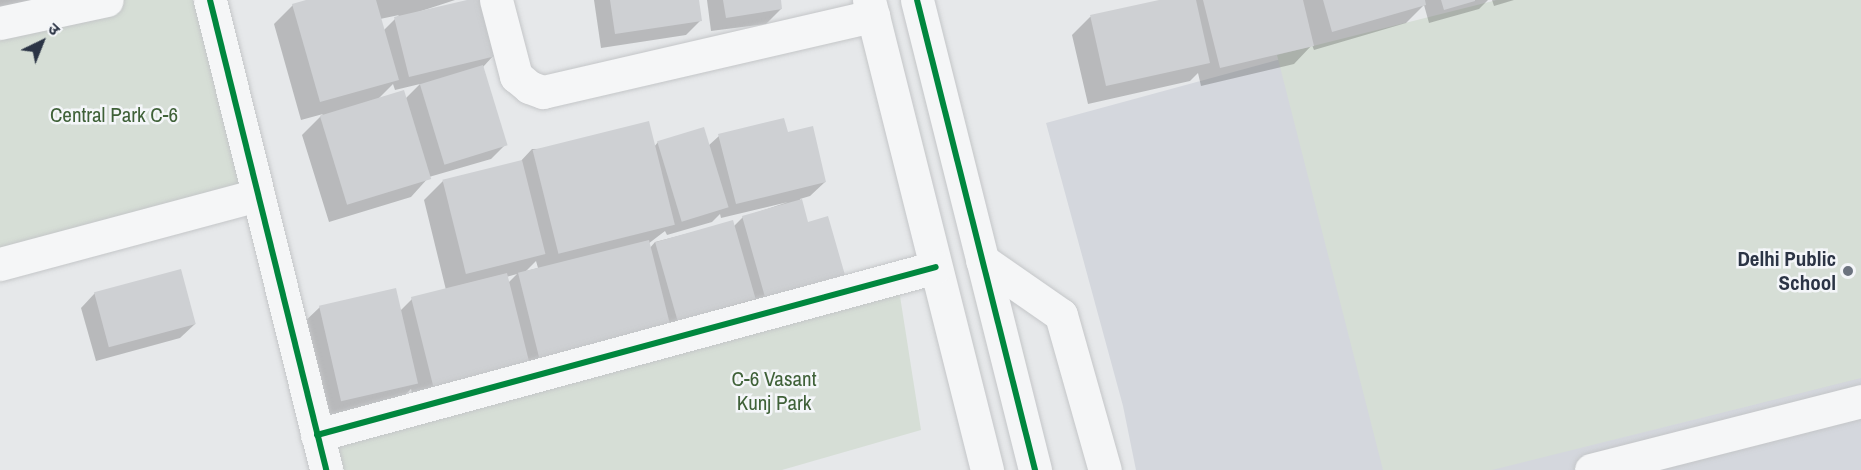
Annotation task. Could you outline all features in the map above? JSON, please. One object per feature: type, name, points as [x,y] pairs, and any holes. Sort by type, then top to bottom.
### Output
[{"type":"street","points":[[0,23],[107,0]]},
{"type":"street","points":[[210,0],[326,470]]},
{"type":"street","points":[[496,0],[516,76],[530,87],[543,92],[871,8],[987,470]]},
{"type":"street","points":[[917,0],[1035,470]]},
{"type":"street","points":[[0,264],[258,195]]},
{"type":"street","points":[[982,260],[1061,315],[1105,470]]},
{"type":"street","points":[[317,435],[936,267]]},
{"type":"street","points":[[1591,470],[1650,463],[1861,401]]},
{"type":"shaded area","name":"Delhi Public School","points":[[1498,0],[1861,0],[1861,470],[1136,470],[1123,406],[1046,123]]},
{"type":"green space","name":"Central Park C-6","points":[[112,0],[210,0],[258,195],[0,261],[0,26]]},
{"type":"green space","name":"Delhi Public School","points":[[1497,0],[1861,0],[1861,378],[1492,470],[1383,470],[1277,55]]},
{"type":"green space","name":"C-6 Vasant Kunj Park","points":[[897,277],[921,430],[782,470],[327,470],[317,435]]},
{"type":"building","points":[[306,0],[376,0],[399,80],[320,102],[292,4]]},
{"type":"building","points":[[467,0],[482,0],[496,56],[409,77],[394,17]]},
{"type":"building","points":[[610,0],[699,0],[702,21],[615,34]]},
{"type":"building","points":[[723,0],[781,0],[782,9],[726,18]]},
{"type":"building","points":[[1159,0],[1196,0],[1210,63],[1106,86],[1090,15]]},
{"type":"building","points":[[1203,0],[1303,0],[1314,46],[1220,68]]},
{"type":"building","points":[[1323,0],[1425,0],[1426,5],[1332,32]]},
{"type":"building","points":[[1441,0],[1475,0],[1475,1],[1444,10]]},
{"type":"building","points":[[483,65],[508,145],[444,165],[420,84]]},
{"type":"building","points":[[404,90],[431,179],[347,205],[320,116]]},
{"type":"building","points":[[784,118],[788,132],[813,126],[826,182],[736,204],[718,134]]},
{"type":"building","points":[[649,121],[675,225],[558,254],[533,150]]},
{"type":"building","points":[[704,127],[729,207],[682,222],[657,141]]},
{"type":"building","points":[[522,160],[545,254],[466,274],[442,180]]},
{"type":"building","points":[[802,199],[808,222],[828,216],[845,275],[765,297],[742,216]]},
{"type":"building","points":[[733,220],[756,299],[678,321],[655,242]]},
{"type":"building","points":[[649,240],[671,330],[541,363],[518,273]]},
{"type":"building","points":[[181,269],[196,324],[109,347],[94,292]]},
{"type":"building","points":[[507,273],[530,367],[434,391],[411,297]]},
{"type":"building","points":[[396,288],[418,383],[341,401],[319,306]]},
{"type":"cycle path","points":[[210,0],[326,470]]},
{"type":"cycle path","points":[[917,0],[1035,470]]},
{"type":"cycle path","points":[[317,435],[936,267]]},
{"type":"place","name":"Delhi Public School","points":[[1848,271]]}]
